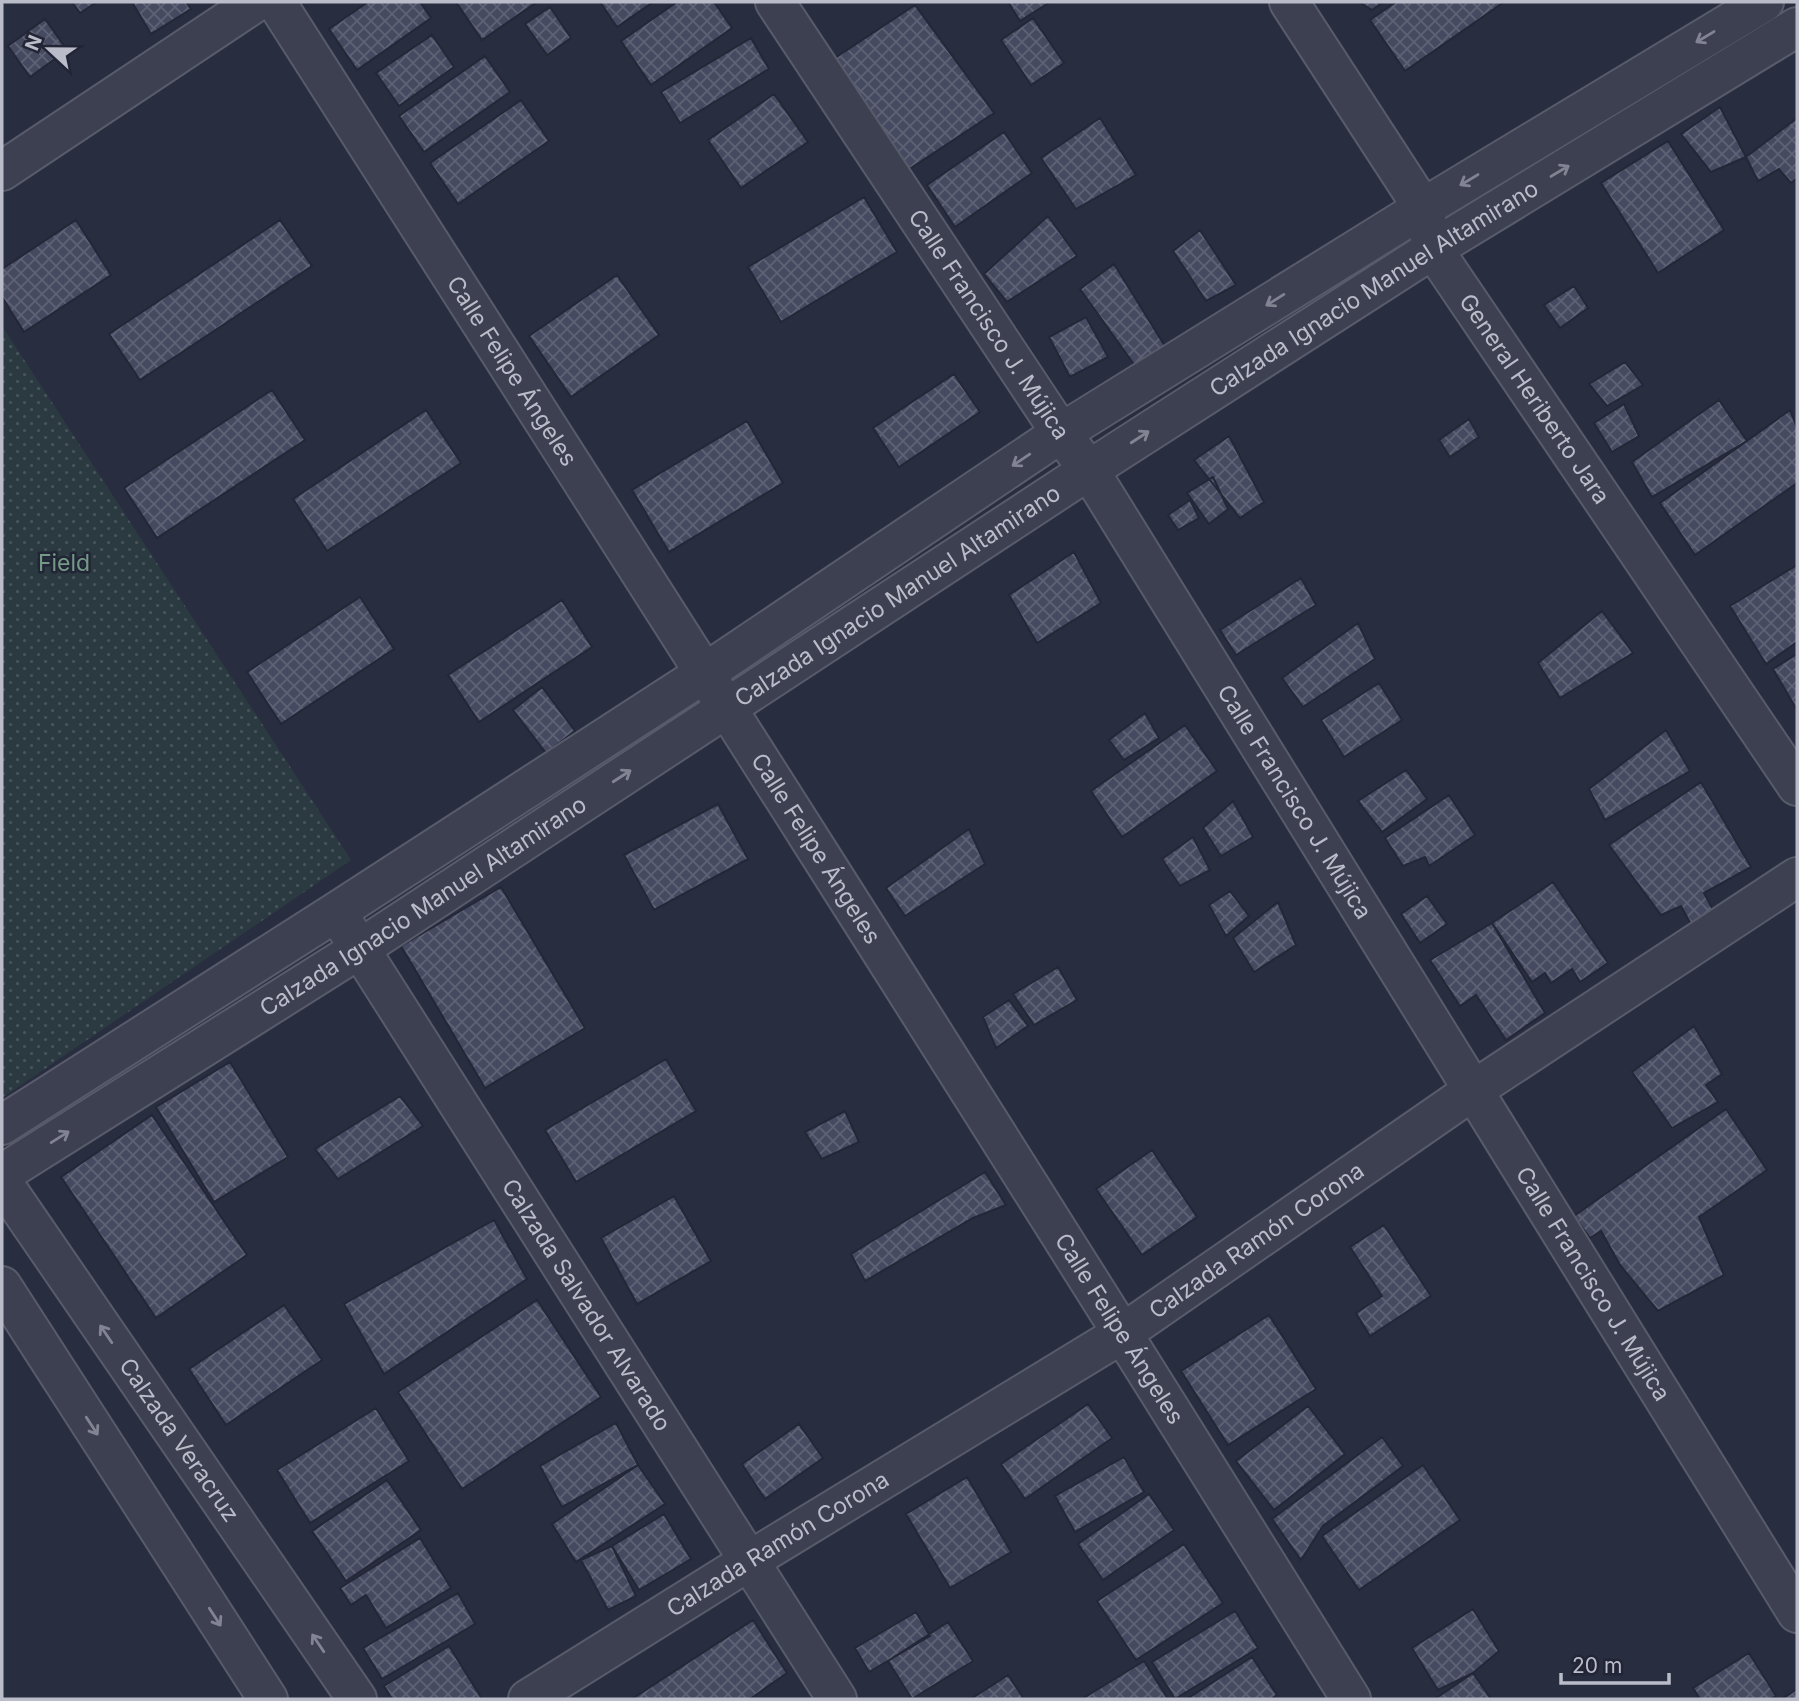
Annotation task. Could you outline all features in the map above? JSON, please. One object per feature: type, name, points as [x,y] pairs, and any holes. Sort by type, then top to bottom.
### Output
[{"type":"street","points":[[2,171],[256,2]]},
{"type":"street","name":"Calle Felipe Ángeles","points":[[276,2],[727,707],[1123,1333],[1350,1699]]},
{"type":"street","name":"Calle Francisco J. Mújica","points":[[775,2],[1061,433],[1090,470],[1797,1614]]},
{"type":"street","name":"General Heriberto Jara","points":[[1289,2],[1423,208],[1433,249],[1797,786]]},
{"type":"street","name":"Calzada Ignacio Manuel Altamirano","points":[[2,1125],[705,673],[1061,433],[1423,208],[1764,2]]},
{"type":"street","name":"Calzada Ignacio Manuel Altamirano","points":[[2,1174],[361,948],[1090,470],[1433,249],[1790,25]]},
{"type":"street","name":"Calzada Ramón Corona","points":[[528,1699],[1123,1333],[1475,1089],[1797,877]]},
{"type":"street","name":"Calzada Salvador Alvarado","points":[[336,912],[837,1699]]},
{"type":"street","name":"Calzada Veracruz","points":[[2,1181],[357,1699]]},
{"type":"street","points":[[2,1286],[268,1699]]},
{"type":"green space","name":"Field","points":[[2,326],[351,860],[2,1098]]},
{"type":"building","points":[[72,2],[97,2],[80,13]]},
{"type":"building","points":[[132,2],[186,2],[191,9],[151,34]]},
{"type":"building","points":[[368,2],[420,2],[431,18],[357,70],[329,29]]},
{"type":"building","points":[[456,2],[537,2],[482,40]]},
{"type":"building","points":[[600,2],[653,2],[617,27]]},
{"type":"building","points":[[677,2],[714,2],[732,28],[651,85],[621,41]]},
{"type":"building","points":[[1008,2],[1050,2],[1020,21]]},
{"type":"building","points":[[1359,2],[1383,2],[1372,10]]},
{"type":"building","points":[[1396,2],[1504,2],[1405,71],[1370,20]]},
{"type":"building","points":[[915,5],[994,113],[908,170],[835,58]]},
{"type":"building","points":[[550,7],[571,38],[547,55],[525,24]]},
{"type":"building","points":[[1033,18],[1064,63],[1031,85],[1001,40]]},
{"type":"building","points":[[45,19],[67,50],[30,77],[8,46]]},
{"type":"building","points":[[432,35],[454,67],[399,106],[376,73]]},
{"type":"building","points":[[751,38],[769,69],[680,123],[661,92]]},
{"type":"building","points":[[485,56],[510,92],[424,152],[399,116]]},
{"type":"building","points":[[774,94],[808,142],[741,188],[708,140]]},
{"type":"building","points":[[521,100],[549,141],[458,204],[430,163]]},
{"type":"building","points":[[1720,107],[1746,157],[1711,172],[1681,134]]},
{"type":"building","points":[[1100,118],[1136,175],[1076,209],[1041,158]]},
{"type":"building","points":[[1797,118],[1797,178],[1791,183],[1779,169],[1758,181],[1746,157]]},
{"type":"building","points":[[1004,132],[1032,173],[955,227],[927,185]]},
{"type":"building","points":[[1668,141],[1724,230],[1658,273],[1601,183]]},
{"type":"building","points":[[864,197],[897,252],[781,322],[748,267]]},
{"type":"building","points":[[1048,216],[1077,256],[1007,302],[984,274]]},
{"type":"building","points":[[76,220],[111,275],[24,332],[2,297],[2,269]]},
{"type":"building","points":[[280,220],[312,266],[140,380],[109,334]]},
{"type":"building","points":[[1200,230],[1236,285],[1206,301],[1173,251]]},
{"type":"building","points":[[1114,264],[1168,351],[1138,370],[1080,289]]},
{"type":"building","points":[[617,275],[659,335],[571,397],[529,336]]},
{"type":"building","points":[[1574,286],[1588,308],[1560,328],[1544,305]]},
{"type":"building","points":[[1086,317],[1108,357],[1070,377],[1049,337]]},
{"type":"building","points":[[1625,362],[1643,385],[1607,406],[1589,384]]},
{"type":"building","points":[[954,374],[980,412],[899,467],[873,428]]},
{"type":"building","points":[[272,390],[305,440],[157,538],[124,488]]},
{"type":"building","points":[[1719,400],[1747,441],[1652,497],[1632,462]]},
{"type":"building","points":[[1624,404],[1639,436],[1612,452],[1594,423]]},
{"type":"building","points":[[426,410],[461,463],[327,551],[293,499]]},
{"type":"building","points":[[1790,410],[1797,428],[1797,483],[1695,555],[1660,503]]},
{"type":"building","points":[[1469,419],[1479,437],[1450,457],[1439,440]]},
{"type":"building","points":[[747,421],[783,483],[669,552],[632,490]]},
{"type":"building","points":[[1229,436],[1264,502],[1240,518],[1194,460]]},
{"type":"building","points":[[1213,477],[1228,509],[1209,524],[1187,493]]},
{"type":"building","points":[[1190,500],[1199,518],[1178,530],[1168,515]]},
{"type":"building","points":[[1074,552],[1101,603],[1037,643],[1009,595]]},
{"type":"building","points":[[1797,565],[1797,642],[1766,664],[1730,606]]},
{"type":"building","points":[[1301,578],[1316,605],[1236,655],[1220,630]]},
{"type":"building","points":[[360,597],[394,649],[281,724],[247,672]]},
{"type":"building","points":[[562,600],[592,647],[479,722],[448,675]]},
{"type":"building","points":[[1602,611],[1633,653],[1560,698],[1538,663]]},
{"type":"building","points":[[1358,623],[1375,659],[1303,707],[1282,678]]},
{"type":"building","points":[[1797,654],[1797,710],[1773,669]]},
{"type":"building","points":[[1379,683],[1402,720],[1344,757],[1321,720]]},
{"type":"building","points":[[542,687],[575,731],[546,753],[513,710]]},
{"type":"building","points":[[1145,713],[1159,738],[1124,760],[1109,740]]},
{"type":"building","points":[[1185,725],[1217,771],[1122,837],[1091,791]]},
{"type":"building","points":[[1666,730],[1690,771],[1605,820],[1589,789]]},
{"type":"building","points":[[1406,770],[1427,799],[1382,832],[1358,801]]},
{"type":"building","points":[[1701,782],[1751,867],[1704,893],[1717,917],[1694,930],[1681,906],[1661,915],[1609,845]]},
{"type":"building","points":[[1449,795],[1475,835],[1429,866],[1425,857],[1403,866],[1385,838]]},
{"type":"building","points":[[1233,801],[1253,837],[1221,856],[1203,828]]},
{"type":"building","points":[[718,804],[748,859],[654,910],[624,855]]},
{"type":"building","points":[[969,829],[985,864],[905,916],[886,888]]},
{"type":"building","points":[[1193,837],[1210,870],[1180,886],[1162,859]]},
{"type":"building","points":[[1553,882],[1608,963],[1580,982],[1572,969],[1551,983],[1545,973],[1532,982],[1492,923]]},
{"type":"building","points":[[501,887],[585,1028],[485,1088],[401,946]]},
{"type":"building","points":[[1230,891],[1249,916],[1226,936],[1209,905]]},
{"type":"building","points":[[1427,896],[1447,924],[1420,943],[1401,914]]},
{"type":"building","points":[[1278,902],[1296,945],[1254,972],[1233,938]]},
{"type":"building","points":[[1492,923],[1545,1013],[1506,1040],[1476,995],[1460,1006],[1430,960]]},
{"type":"building","points":[[1058,967],[1077,1000],[1034,1025],[1013,994]]},
{"type":"building","points":[[1009,1000],[1028,1026],[996,1048],[983,1017]]},
{"type":"building","points":[[1694,1026],[1722,1074],[1706,1085],[1718,1102],[1672,1128],[1632,1072]]},
{"type":"building","points":[[666,1059],[696,1111],[576,1182],[545,1130]]},
{"type":"building","points":[[230,1062],[288,1157],[214,1202],[156,1107]]},
{"type":"building","points":[[400,1096],[423,1126],[338,1179],[315,1149]]},
{"type":"building","points":[[1726,1109],[1767,1170],[1699,1217],[1724,1275],[1658,1311],[1620,1265],[1601,1231],[1590,1238],[1574,1216]]},
{"type":"building","points":[[845,1111],[859,1142],[822,1159],[805,1132]]},
{"type":"building","points":[[152,1115],[247,1255],[156,1318],[61,1177]]},
{"type":"building","points":[[1152,1150],[1197,1217],[1142,1255],[1096,1189]]},
{"type":"building","points":[[985,1172],[1006,1205],[973,1218],[865,1281],[851,1254]]},
{"type":"building","points":[[674,1196],[711,1261],[637,1304],[601,1238]]},
{"type":"building","points":[[494,1220],[527,1279],[384,1374],[344,1304]]},
{"type":"building","points":[[1384,1225],[1431,1296],[1370,1336],[1356,1313],[1382,1296],[1350,1247]]},
{"type":"building","points":[[537,1300],[601,1397],[462,1489],[398,1392]]},
{"type":"building","points":[[284,1305],[322,1360],[226,1425],[189,1369]]},
{"type":"building","points":[[1269,1315],[1316,1389],[1228,1445],[1181,1371]]},
{"type":"building","points":[[1088,1404],[1112,1438],[1025,1499],[1001,1464]]},
{"type":"building","points":[[1308,1406],[1345,1454],[1274,1510],[1236,1461]]},
{"type":"building","points":[[376,1408],[409,1461],[310,1523],[277,1470]]},
{"type":"building","points":[[616,1423],[638,1465],[562,1507],[540,1466]]},
{"type":"building","points":[[799,1424],[823,1458],[765,1499],[742,1464]]},
{"type":"building","points":[[1382,1437],[1403,1466],[1323,1526],[1301,1560],[1272,1519]]},
{"type":"building","points":[[1124,1457],[1144,1492],[1075,1532],[1055,1496]]},
{"type":"building","points":[[638,1465],[665,1504],[576,1562],[552,1524]]},
{"type":"building","points":[[1423,1465],[1460,1520],[1359,1590],[1322,1536]]},
{"type":"building","points":[[967,1477],[1011,1552],[950,1588],[906,1514]]},
{"type":"building","points":[[387,1480],[421,1530],[346,1581],[312,1531]]},
{"type":"building","points":[[1149,1494],[1174,1530],[1103,1580],[1078,1544]]},
{"type":"building","points":[[664,1514],[691,1559],[639,1590],[612,1546]]},
{"type":"building","points":[[420,1538],[451,1588],[386,1628],[366,1595],[351,1605],[340,1588]]},
{"type":"building","points":[[1184,1544],[1223,1603],[1136,1660],[1097,1601]]},
{"type":"building","points":[[612,1546],[636,1596],[608,1610],[581,1560]]},
{"type":"building","points":[[458,1593],[475,1624],[382,1679],[363,1648]]},
{"type":"building","points":[[1473,1609],[1499,1651],[1473,1673],[1438,1690],[1412,1648]]},
{"type":"building","points":[[1235,1611],[1258,1648],[1175,1699],[1152,1662]]},
{"type":"building","points":[[916,1612],[930,1636],[869,1672],[855,1648]]},
{"type":"building","points":[[753,1620],[787,1673],[750,1699],[632,1699]]},
{"type":"building","points":[[948,1622],[973,1661],[912,1699],[888,1661]]},
{"type":"building","points":[[449,1646],[482,1699],[392,1699],[384,1686]]},
{"type":"building","points":[[1749,1653],[1776,1696],[1771,1699],[1700,1699],[1693,1688]]},
{"type":"building","points":[[1252,1657],[1277,1695],[1271,1699],[1187,1699]]},
{"type":"building","points":[[1144,1661],[1168,1699],[1082,1699]]},
{"type":"building","points":[[1473,1673],[1491,1699],[1435,1699]]},
{"type":"building","points":[[1008,1675],[1024,1699],[971,1699]]},
{"type":"building","points":[[1797,1689],[1797,1699],[1782,1699]]}]
